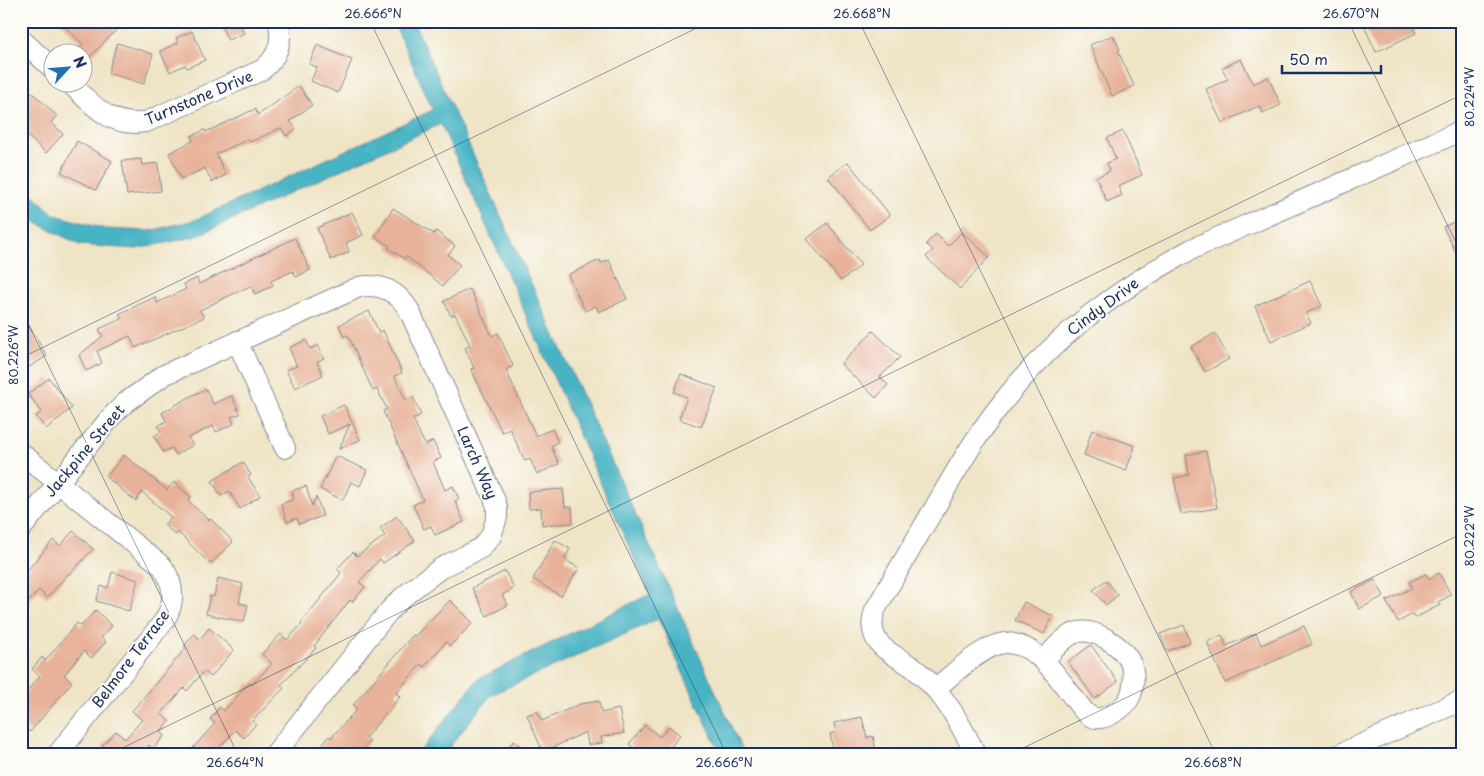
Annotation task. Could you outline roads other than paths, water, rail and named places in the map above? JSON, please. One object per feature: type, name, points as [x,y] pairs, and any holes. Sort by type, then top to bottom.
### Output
[{"type":"street","name":"Turnstone Drive","points":[[80,92],[102,113],[118,121],[137,124],[155,119],[262,70],[275,56],[279,46],[281,36],[278,21]]},
{"type":"street","points":[[21,39],[42,59]]},
{"type":"street","name":"Cindy Drive","points":[[936,689],[916,670],[879,644],[872,628],[872,619],[875,610],[978,436],[1028,372],[1057,342],[1088,315],[1156,269],[1192,249],[1463,130]]},
{"type":"street","name":"Larch Way","points":[[237,341],[359,287],[379,286],[396,294],[409,310],[496,507],[495,527],[491,536],[481,548],[441,568],[403,597],[389,611],[274,755]]},
{"type":"street","points":[[237,341],[285,448]]},
{"type":"street","name":"Jackpine Street","points":[[21,529],[112,417],[140,391],[164,375],[237,341]]},
{"type":"street","name":"Belmore Terrace","points":[[21,453],[162,566],[172,584],[173,594],[169,613],[164,621],[57,755]]},
{"type":"street","points":[[976,755],[957,718],[936,689],[986,650],[999,644],[1008,643],[1020,646],[1044,660],[1078,704],[1093,718],[1113,713],[1130,698],[1133,686],[1131,664],[1114,644],[1096,633],[1090,631],[1074,633],[1044,660]]},
{"type":"street","points":[[1338,755],[1463,700]]},
{"type":"water","points":[[393,21],[413,21],[744,755],[721,755],[658,619],[491,695],[443,755],[417,755],[478,679],[650,594],[441,124],[194,237],[136,249],[80,245],[37,223],[21,208],[21,184],[55,215],[105,229],[150,231],[195,220],[433,110]]}]
